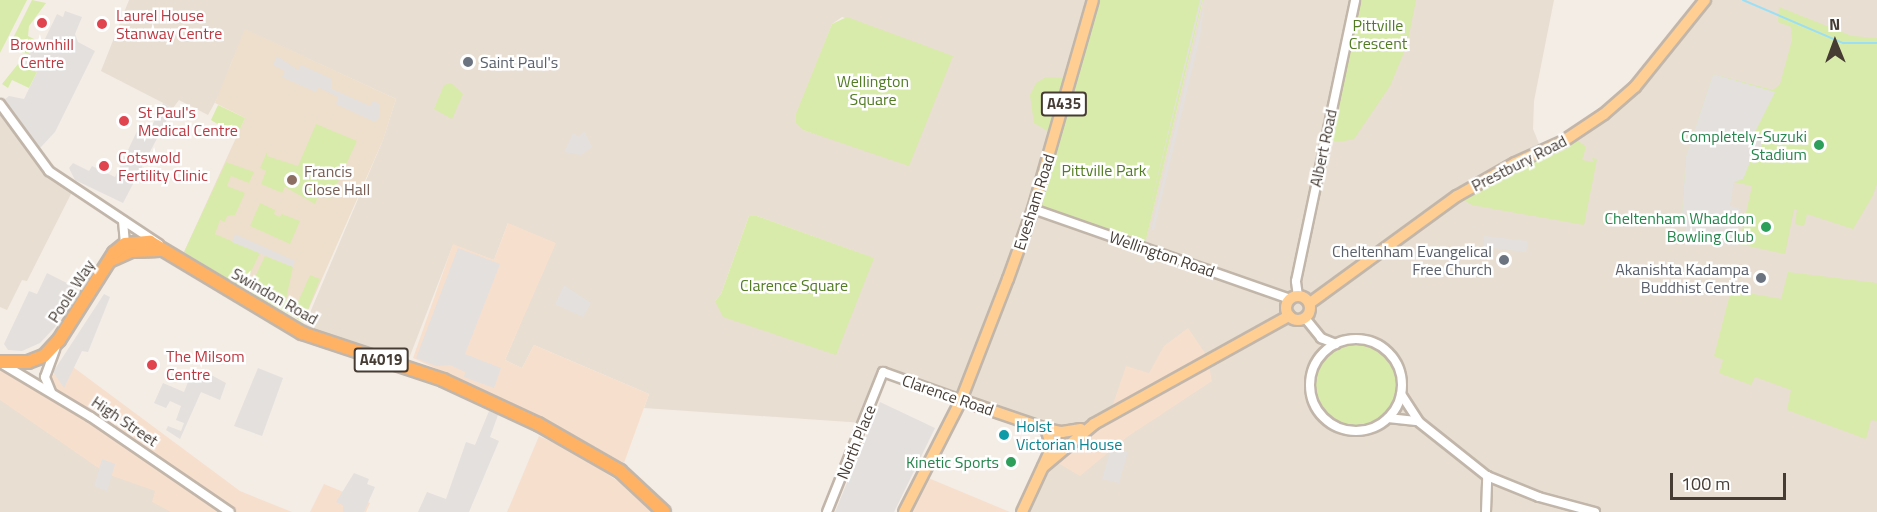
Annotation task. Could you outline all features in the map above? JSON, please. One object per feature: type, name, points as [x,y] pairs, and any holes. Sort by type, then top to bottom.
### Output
[{"type":"highway","name":"A4019","points":[[131,244],[164,248]]},
{"type":"highway","name":"Poole Way","points":[[2,364],[44,356],[59,340],[111,260],[131,244]]},
{"type":"highway","name":"Swindon Road","points":[[164,248],[302,333],[442,380],[538,424],[620,471],[664,512]]},
{"type":"main road","name":"Evesham Road","points":[[961,400],[1033,208],[1093,0]]},
{"type":"main road","name":"Prestbury Road","points":[[1310,303],[1457,196],[1515,162],[1562,142],[1604,114],[1635,87],[1705,0]]},
{"type":"main road","points":[[1043,467],[1094,424],[1289,316],[1305,318],[1310,303],[1294,298],[1287,306],[1289,316]]},
{"type":"main road","name":"Clarence Road","points":[[961,400],[1046,429],[1074,432],[1094,424]]},
{"type":"main road","name":"A435","points":[[904,512],[961,400]]},
{"type":"main road","points":[[1022,512],[1053,444],[1046,429]]},
{"type":"street","name":"Albert Road","points":[[1294,298],[1355,0]]},
{"type":"street","name":"Swindon Road","points":[[0,104],[49,171],[123,221],[134,225],[164,248]]},
{"type":"street","name":"Wellington Road","points":[[1033,208],[1294,298]]},
{"type":"street","points":[[123,221],[131,244]]},
{"type":"street","points":[[131,244],[134,225]]},
{"type":"street","points":[[1305,318],[1321,338],[1336,344]]},
{"type":"street","points":[[1321,338],[1323,354]]},
{"type":"street","points":[[1401,394],[1388,418],[1376,427],[1358,431],[1340,428],[1323,417],[1315,406],[1310,385],[1315,365],[1323,354],[1336,344],[1356,339],[1381,347],[1398,367],[1401,394],[1419,422],[1487,476],[1539,497],[1595,512]]},
{"type":"street","name":"Poole Way","points":[[51,392],[45,377],[59,340]]},
{"type":"street","name":"High Street","points":[[2,364],[51,392],[230,512]]},
{"type":"street","name":"Clarence Road","points":[[883,372],[961,400]]},
{"type":"street","name":"North Place","points":[[827,512],[883,372]]},
{"type":"street","points":[[1388,418],[1419,422]]},
{"type":"street","points":[[1486,512],[1487,476]]},
{"type":"shaded area","points":[[129,0],[1093,0],[1144,247],[1203,0],[1554,0],[1534,101],[1533,129],[1542,151],[1625,96],[1705,0],[1877,0],[1877,512],[1022,512],[1043,467],[1077,436],[883,372],[864,423],[644,408],[649,394],[534,345],[522,368],[505,360],[521,322],[508,223],[494,260],[453,245],[408,361],[304,327],[383,140],[396,99],[246,30],[230,66],[229,77],[208,115],[179,100],[173,108],[101,71]],"holes":[[[842,17],[891,34],[851,145],[803,130],[796,118],[832,24]],[[749,216],[757,216],[873,258],[715,301],[721,294]]]},
{"type":"shaded area","points":[[1200,0],[1202,0],[1145,228],[1167,137]]},
{"type":"shaded area","points":[[1205,0],[1200,37],[1154,230],[1151,230]]},
{"type":"shaded area","points":[[65,11],[82,17],[75,34],[78,42],[95,51],[55,132],[40,148],[4,100],[9,96],[24,99],[37,72],[25,65],[29,54],[36,40],[43,43],[57,14],[63,17]]},
{"type":"shaded area","name":"Francis Close Hall","points":[[245,29],[396,99],[383,140],[303,322],[184,252],[245,118],[215,103]]},
{"type":"shaded area","points":[[277,56],[298,70],[301,65],[332,79],[332,89],[370,106],[373,101],[380,104],[380,117],[375,122],[336,104],[338,97],[318,87],[316,92],[282,77],[285,71],[273,65]]},
{"type":"shaded area","points":[[1713,74],[1775,92],[1754,134],[1764,138],[1756,163],[1750,162],[1743,179],[1734,182],[1730,206],[1741,209],[1735,246],[1684,236],[1688,215],[1682,214],[1686,156]]},
{"type":"shaded area","points":[[163,103],[173,108],[123,203],[75,180],[69,168],[73,163],[89,171],[92,166],[115,177],[140,125],[150,130]]},
{"type":"shaded area","points":[[0,104],[38,159],[74,188],[27,281],[22,280],[7,310],[0,307]]},
{"type":"shaded area","points":[[584,131],[592,147],[581,155],[564,152],[573,133],[578,137]]},
{"type":"shaded area","points":[[508,223],[556,243],[505,360],[522,368],[534,345],[649,394],[624,463],[536,414],[413,358],[453,244],[494,260]]},
{"type":"shaded area","points":[[235,234],[295,261],[293,267],[232,242]]},
{"type":"shaded area","points":[[1484,236],[1528,241],[1526,252],[1483,247]]},
{"type":"shaded area","points":[[458,248],[500,264],[465,354],[501,368],[494,388],[464,377],[465,372],[450,365],[436,366],[416,358]]},
{"type":"shaded area","points":[[47,273],[77,288],[69,306],[65,305],[55,327],[40,343],[22,351],[8,350],[4,344],[29,291],[37,294]]},
{"type":"shaded area","points":[[564,285],[591,303],[583,317],[555,304]]},
{"type":"shaded area","points":[[104,294],[110,297],[88,352],[82,351],[64,388],[53,372]]},
{"type":"shaded area","points":[[1188,328],[1207,356],[1212,381],[1127,437],[1080,476],[1053,460],[1111,410],[1126,366],[1149,373],[1164,346]]},
{"type":"shaded area","points":[[0,357],[44,386],[65,361],[240,491],[292,512],[171,512],[152,502],[155,491],[107,474],[0,400]]},
{"type":"shaded area","points":[[0,368],[218,512],[0,512]]},
{"type":"shaded area","points":[[258,368],[283,378],[262,436],[234,426]]},
{"type":"shaded area","points":[[202,370],[226,383],[220,400],[201,392],[180,439],[166,430],[168,426],[181,431],[184,423],[176,420],[181,406],[170,401],[166,408],[154,403],[163,383],[184,392],[190,377],[197,380]]},
{"type":"shaded area","points":[[880,402],[935,428],[894,512],[835,512]]},
{"type":"shaded area","points":[[489,411],[498,415],[490,437],[499,441],[469,512],[418,512],[427,492],[446,499],[466,442],[475,445]]},
{"type":"shaded area","points":[[539,436],[572,451],[621,483],[652,512],[507,512]]},
{"type":"shaded area","points":[[1111,447],[1128,452],[1119,483],[1102,479]]},
{"type":"shaded area","points":[[102,459],[115,464],[107,491],[94,486]]},
{"type":"shaded area","points":[[354,473],[369,479],[367,484],[375,487],[364,512],[343,512],[343,505],[336,502]]},
{"type":"shaded area","points":[[926,477],[1010,512],[908,512]]},
{"type":"shaded area","points":[[324,484],[370,503],[366,512],[310,512]]},
{"type":"green space","points":[[0,0],[27,0],[0,53]]},
{"type":"green space","points":[[32,0],[46,3],[29,26],[28,36],[36,40],[29,54],[22,53],[25,44],[11,42]]},
{"type":"green space","name":"Pittville Park","points":[[1093,0],[1203,0],[1144,248],[1033,209],[1054,135],[1034,123],[1030,95],[1036,83],[1046,77],[1070,78]]},
{"type":"green space","name":"Pittville Crescent","points":[[1355,0],[1416,0],[1407,45],[1390,86],[1354,139],[1339,142],[1325,139]]},
{"type":"green space","points":[[1779,7],[1852,36],[1877,38],[1877,184],[1872,197],[1853,229],[1807,214],[1804,226],[1795,224],[1797,210],[1794,209],[1785,254],[1739,244],[1752,186],[1734,182],[1717,242],[1684,236],[1688,215],[1682,214],[1686,156],[1713,74],[1773,90],[1780,84],[1792,40],[1791,27],[1778,22]]},
{"type":"green space","name":"Wellington Square","points":[[847,17],[953,56],[909,166],[803,130],[796,123],[796,114],[832,24]]},
{"type":"green space","points":[[18,64],[37,72],[29,88],[12,80],[8,88],[2,84]]},
{"type":"green space","points":[[451,83],[463,94],[452,119],[434,109],[444,85]]},
{"type":"green space","points":[[218,105],[245,118],[237,136],[211,120]]},
{"type":"green space","points":[[316,124],[357,141],[330,199],[319,194],[315,204],[285,187],[282,193],[261,184],[266,171],[260,168],[267,152],[267,156],[298,166]]},
{"type":"green space","points":[[1572,136],[1586,147],[1582,160],[1594,162],[1592,158],[1597,159],[1584,225],[1472,205],[1457,196]]},
{"type":"green space","points":[[226,162],[254,172],[249,183],[231,176],[227,186],[245,193],[235,215],[227,216],[225,222],[220,220],[215,234],[260,253],[243,288],[184,252]]},
{"type":"green space","points":[[260,203],[275,210],[274,214],[280,217],[282,214],[300,221],[290,244],[250,226]]},
{"type":"green space","name":"Clarence Square","points":[[749,216],[757,216],[874,258],[836,355],[723,317],[715,301],[721,294]]},
{"type":"green space","points":[[265,256],[293,267],[286,299],[297,304],[310,275],[320,279],[303,322],[248,291]]},
{"type":"green space","points":[[1788,272],[1877,283],[1877,421],[1871,420],[1866,439],[1787,410],[1791,390],[1755,377],[1751,385],[1719,373],[1723,360],[1714,356],[1731,290],[1781,299]]},
{"type":"green space","points":[[1356,343],[1372,346],[1386,355],[1395,369],[1398,385],[1395,401],[1386,415],[1372,424],[1356,427],[1340,424],[1326,415],[1317,401],[1314,385],[1317,369],[1326,355],[1340,346]]},
{"type":"waterway","points":[[1743,0],[1843,43],[1877,43]]},
{"type":"place","name":"Brownhill Centre","points":[[42,23]]},
{"type":"place","name":"Laurel House Stanway Centre","points":[[102,24]]},
{"type":"place","name":"Saint Paul's","points":[[468,62]]},
{"type":"place","name":"St Paul's Medical Centre","points":[[124,121]]},
{"type":"place","name":"Completely-Suzuki Stadium","points":[[1819,145]]},
{"type":"place","name":"Cotswold Fertility Clinic","points":[[104,166]]},
{"type":"place","name":"Francis Close Hall","points":[[292,180]]},
{"type":"place","name":"Cheltenham Whaddon Bowling Club","points":[[1766,227]]},
{"type":"place","name":"Cheltenham Evangelical Free Church","points":[[1504,260]]},
{"type":"place","name":"Akanishta Kadampa Buddhist Centre","points":[[1761,278]]},
{"type":"place","name":"The Milsom Centre","points":[[152,365]]},
{"type":"place","name":"Holst Victorian House","points":[[1004,435]]},
{"type":"place","name":"Kinetic Sports","points":[[1011,462]]}]
